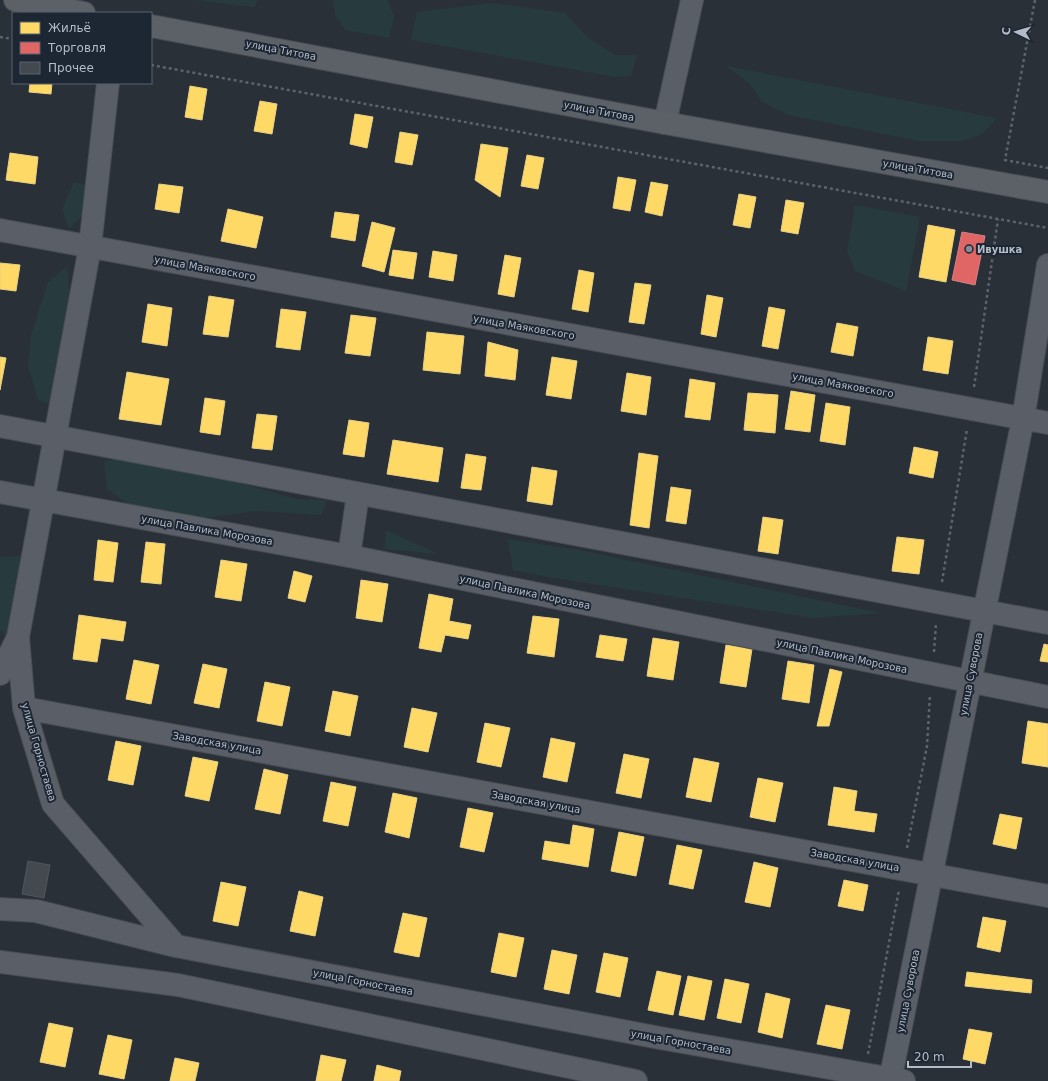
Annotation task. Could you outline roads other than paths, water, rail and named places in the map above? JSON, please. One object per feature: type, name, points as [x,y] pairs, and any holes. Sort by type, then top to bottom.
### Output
[{"type":"main road","points":[[15,0],[79,12]]},
{"type":"main road","name":"улица Титова","points":[[152,26],[665,123],[1048,192]]},
{"type":"street","points":[[665,123],[692,0]]},
{"type":"street","points":[[0,674],[18,637],[90,246],[108,84]]},
{"type":"street","name":"улица Маяковского","points":[[0,230],[1048,423]]},
{"type":"street","name":"улица Суворова","points":[[895,1080],[932,874],[1023,418],[1048,265]]},
{"type":"street","points":[[0,426],[1048,623]]},
{"type":"street","name":"улица Павлика Морозова","points":[[0,492],[349,556],[932,675],[1048,697]]},
{"type":"street","points":[[349,556],[358,494]]},
{"type":"street","name":"улица Горностаева","points":[[18,637],[24,708],[53,804],[176,946],[652,1037],[895,1080]]},
{"type":"street","name":"Заводская улица","points":[[24,708],[1048,896]]},
{"type":"street","points":[[0,909],[36,911],[176,946]]},
{"type":"street","points":[[0,962],[178,985],[636,1081]]},
{"type":"place","name":"Ивушка","points":[[969,249]]}]
